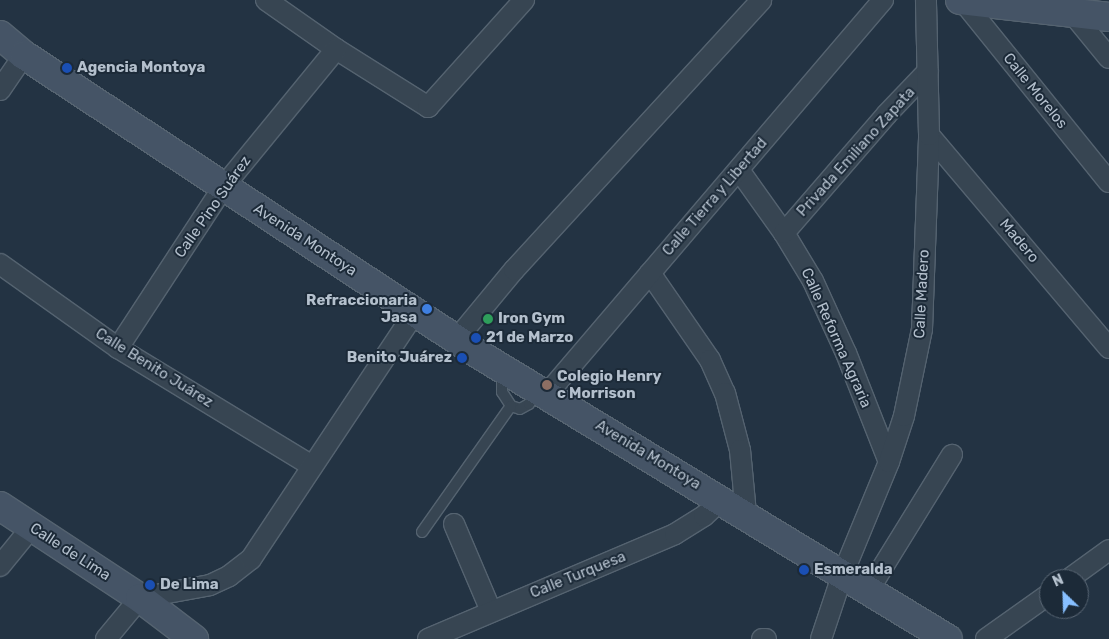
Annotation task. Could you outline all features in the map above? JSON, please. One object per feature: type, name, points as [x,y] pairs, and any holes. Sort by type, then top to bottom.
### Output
[{"type":"main road","points":[[961,0],[1109,17]]},
{"type":"main road","name":"Avenida Montoya","points":[[0,35],[24,55],[456,340],[746,514],[842,576],[948,639]]},
{"type":"main road","name":"Calle de Lima","points":[[0,506],[140,598],[194,639]]},
{"type":"street","points":[[266,0],[336,49],[428,107],[524,0]]},
{"type":"street","points":[[456,340],[514,270],[761,0]]},
{"type":"street","name":"Calle Tierra y Libertad","points":[[542,391],[650,273],[883,0]]},
{"type":"street","name":"Calle Madero","points":[[821,639],[842,576],[889,462],[904,416],[922,329],[929,135],[926,0]]},
{"type":"street","name":"Calle Morelos","points":[[961,0],[1109,182]]},
{"type":"street","points":[[1072,13],[1109,58]]},
{"type":"street","name":"Calle Pino Suárez","points":[[118,348],[224,186],[336,49]]},
{"type":"street","points":[[0,90],[24,55]]},
{"type":"street","name":"Privada Emiliano Zapata","points":[[784,233],[887,114],[928,71]]},
{"type":"street","name":"Madero","points":[[929,135],[1109,348]]},
{"type":"street","name":"Calle Reforma Agraria","points":[[739,170],[784,233],[814,281],[846,353],[889,462]]},
{"type":"street","name":"Calle Benito Juárez","points":[[0,264],[118,348],[312,466]]},
{"type":"street","points":[[650,273],[710,360],[725,393],[740,450],[746,514]]},
{"type":"street","points":[[106,639],[140,598],[210,585],[229,576],[251,559],[415,312]]},
{"type":"street","points":[[868,591],[952,455]]},
{"type":"street","name":"Calle Turquesa","points":[[428,639],[675,534],[704,516],[722,500]]},
{"type":"street","points":[[454,524],[491,611]]},
{"type":"street","points":[[0,566],[31,528]]},
{"type":"street","points":[[1083,569],[1109,550]]},
{"type":"street","points":[[986,639],[1039,601]]},
{"type":"lane","points":[[502,367],[502,392],[511,406],[520,409],[529,404],[542,391]]},
{"type":"lane","points":[[422,532],[511,406]]},
{"type":"place","name":"Agencia Montoya","points":[[67,68]]},
{"type":"place","name":"Refraccionaria Jasa","points":[[427,309]]},
{"type":"place","name":"Iron Gym","points":[[488,319]]},
{"type":"place","name":"21 de Marzo","points":[[476,338]]},
{"type":"place","name":"Benito Juárez","points":[[462,358]]},
{"type":"place","name":"Colegio Henry c Morrison","points":[[547,385]]},
{"type":"place","name":"Esmeralda","points":[[804,570]]},
{"type":"place","name":"De Lima","points":[[150,585]]}]
